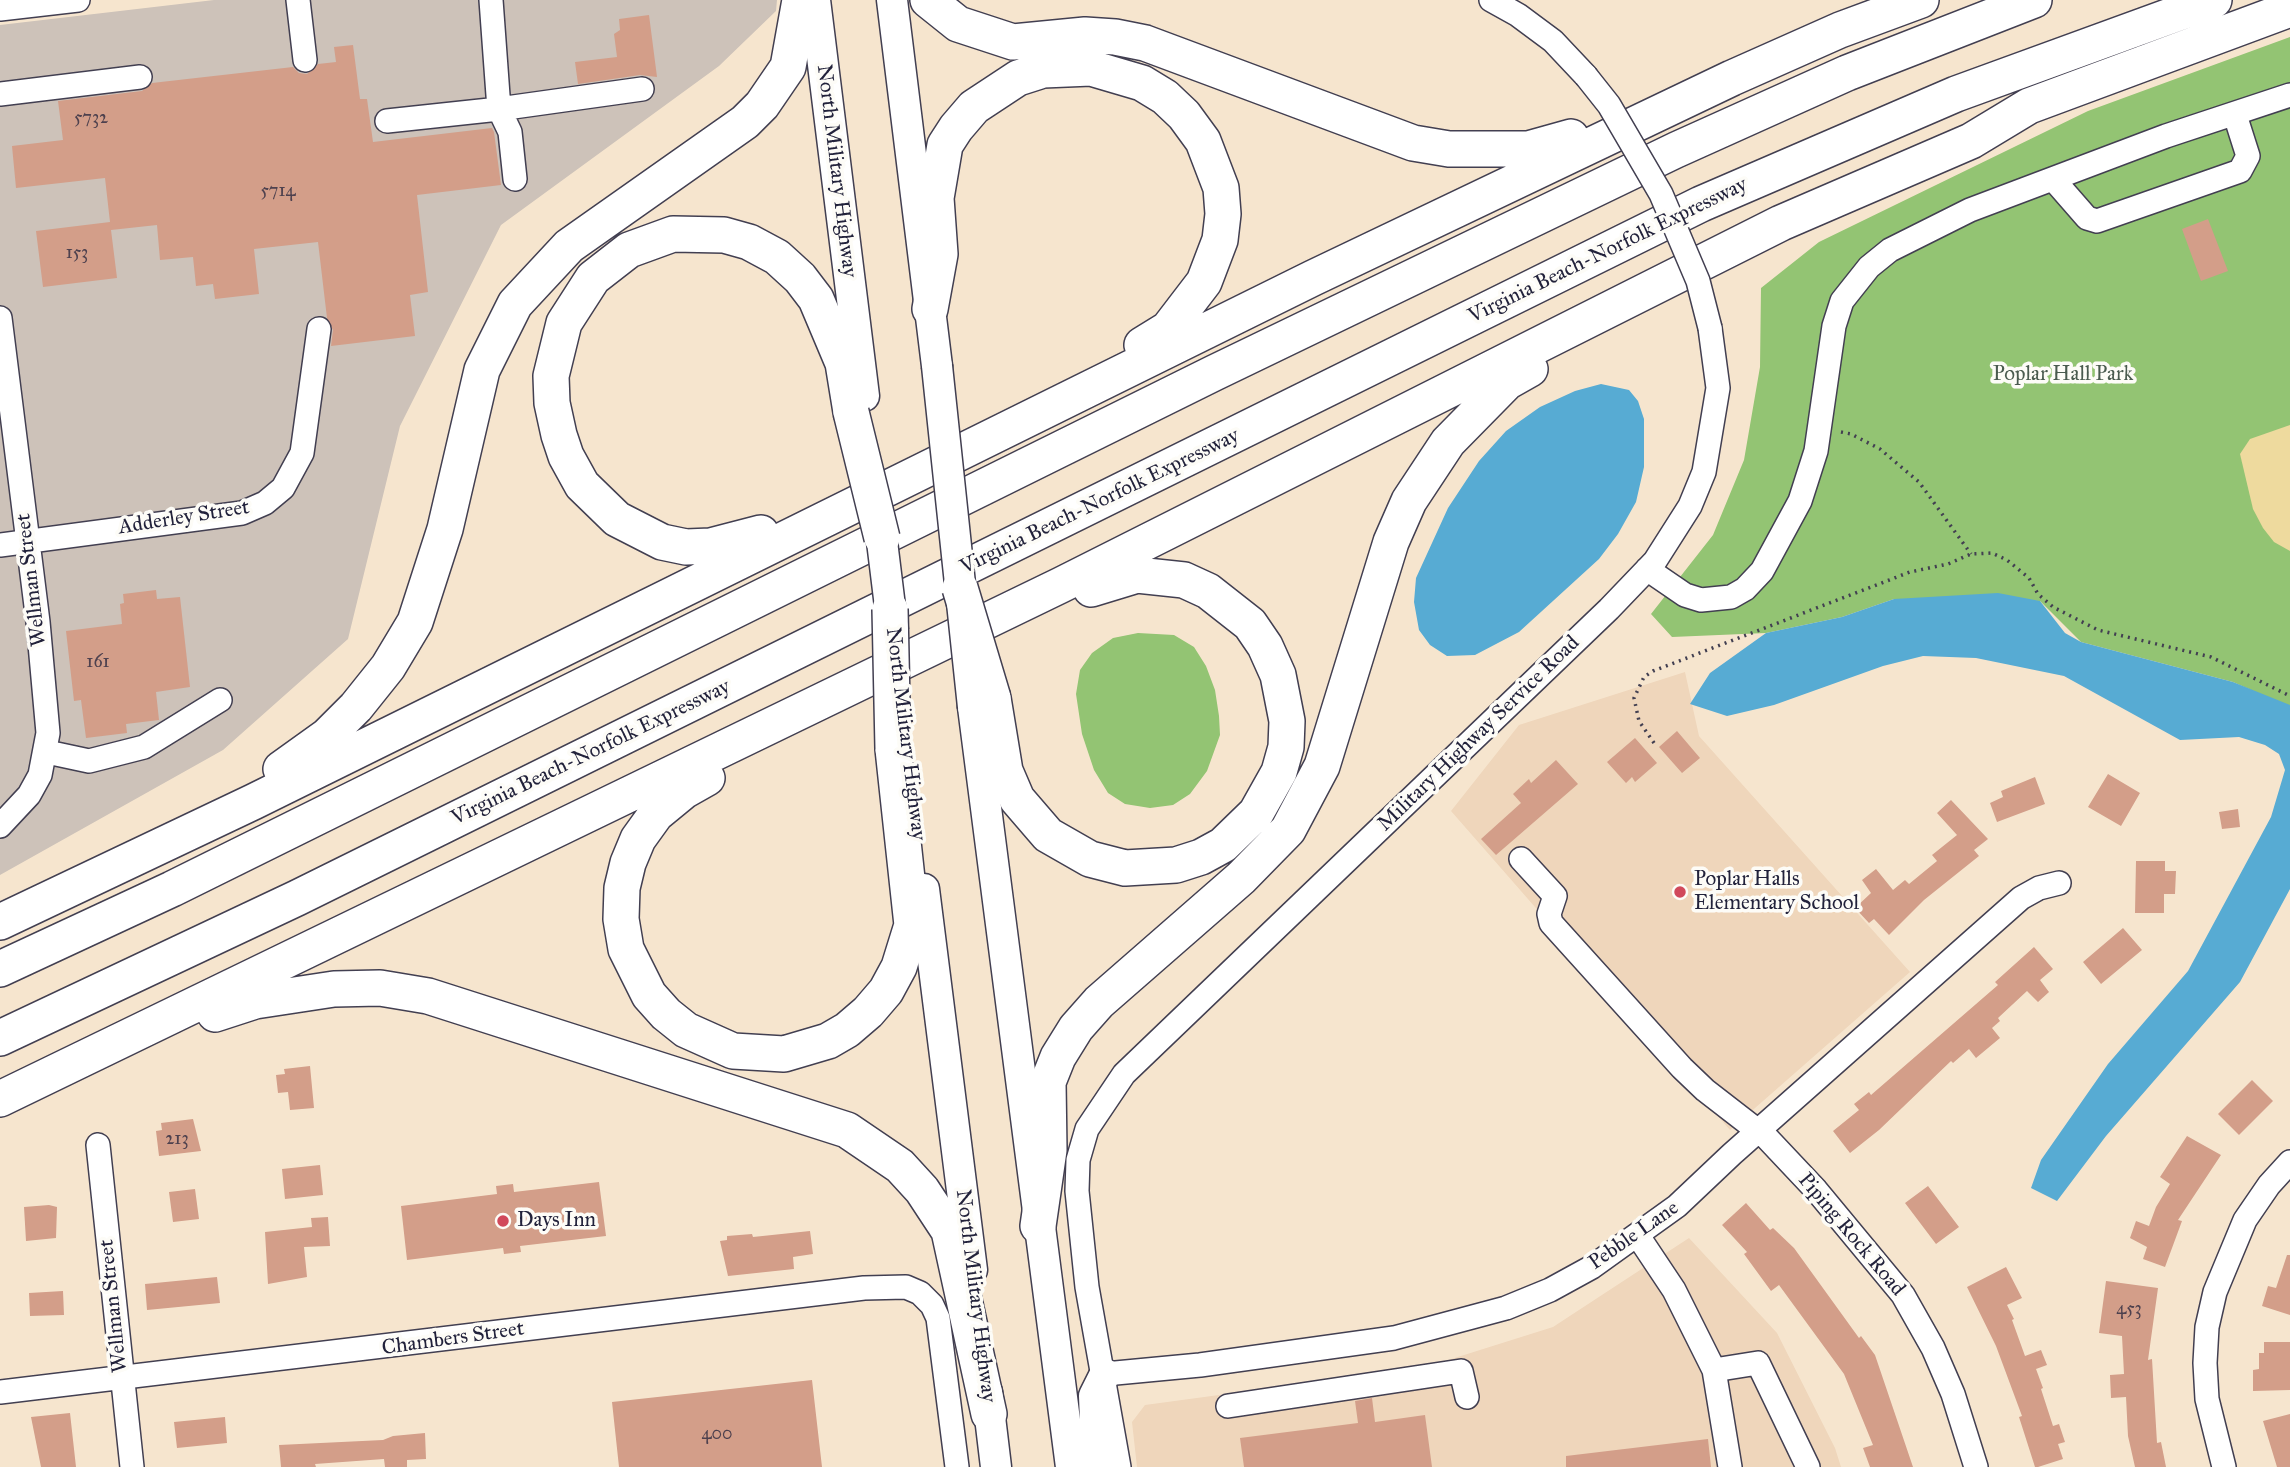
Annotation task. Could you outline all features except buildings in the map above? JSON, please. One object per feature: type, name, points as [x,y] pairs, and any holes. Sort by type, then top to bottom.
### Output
[{"type":"highway","points":[[130,862],[238,792],[295,761],[356,707],[388,667],[415,622],[428,588],[482,370],[514,304],[569,246],[745,122],[762,105],[788,67],[807,0]]},
{"type":"highway","points":[[928,0],[958,24],[1013,42],[1085,35],[1145,43],[1379,132],[1413,143],[1449,149],[1528,149],[1559,141],[1732,78]]},
{"type":"highway","points":[[0,922],[130,862],[1035,414],[1732,78],[1840,30],[1921,0]]},
{"type":"highway","points":[[0,969],[172,890],[1214,373],[1676,150],[1847,74],[2034,0]]},
{"type":"highway","name":"Virginia Beach-Norfolk Expressway","points":[[0,1038],[297,898],[1701,204],[1956,94],[2214,0]]},
{"type":"highway","points":[[0,1099],[843,691],[1376,429],[1658,283],[1781,223],[1971,141],[2029,106],[2290,9]]},
{"type":"highway","points":[[930,309],[940,254],[936,198],[945,145],[974,107],[995,91],[1043,70],[1091,68],[1142,83],[1165,97],[1184,115],[1203,141],[1221,188],[1223,214],[1220,240],[1204,282],[1168,329],[1035,414]]},
{"type":"highway","points":[[881,538],[858,407],[843,363],[816,299],[800,278],[777,257],[749,242],[724,235],[698,232],[673,234],[641,244],[612,261],[593,278],[574,304],[556,349],[552,403],[566,456],[582,485],[600,505],[643,535],[686,547],[737,541],[921,472]]},
{"type":"highway","points":[[1038,1226],[1049,1150],[1048,1082],[1058,1057],[1076,1028],[1099,1002],[1241,878],[1288,830],[1322,766],[1391,542],[1429,467],[1448,442],[1507,382],[1551,357],[1658,283]]},
{"type":"highway","points":[[933,646],[1070,598],[1110,581],[1137,575],[1184,580],[1231,606],[1265,646],[1279,675],[1285,700],[1286,747],[1268,796],[1256,813],[1223,845],[1176,865],[1125,867],[1090,859],[1066,847],[1029,817],[1004,771],[983,703],[960,588]]},
{"type":"highway","points":[[843,691],[735,763],[684,791],[656,814],[638,839],[622,888],[621,919],[626,949],[637,978],[666,1014],[709,1042],[733,1051],[774,1054],[804,1049],[828,1041],[868,1012],[886,991],[899,967],[912,925],[890,609]]},
{"type":"highway","points":[[0,1115],[214,1014],[255,1001],[334,989],[380,988],[441,1000],[776,1106],[847,1130],[875,1146],[900,1166],[922,1189],[949,1231],[989,1414]]},
{"type":"main road","name":"North Military Highway","points":[[807,0],[858,407]]},
{"type":"main road","points":[[892,0],[937,366],[960,588]]},
{"type":"main road","name":"North Military Highway","points":[[881,538],[890,609]]},
{"type":"main road","points":[[983,703],[1038,1226],[1071,1467]]},
{"type":"main road","name":"North Military Highway","points":[[900,746],[996,1467]]},
{"type":"main road","points":[[1097,1467],[1094,1396],[1105,1374]]},
{"type":"street","points":[[0,9],[78,0]]},
{"type":"street","points":[[298,0],[305,60]]},
{"type":"street","points":[[491,0],[499,109],[510,132],[515,179]]},
{"type":"street","name":"Military Highway Service Road","points":[[1119,1467],[1105,1374],[1087,1287],[1076,1177],[1087,1129],[1101,1104],[1124,1074],[1647,569],[1678,527],[1703,472],[1718,388],[1710,328],[1698,281],[1661,194],[1609,105],[1586,76],[1553,41],[1518,15],[1491,0]]},
{"type":"street","points":[[0,94],[140,77]]},
{"type":"street","points":[[387,121],[642,89]]},
{"type":"street","points":[[1647,569],[1685,596],[1701,600],[1731,597],[1745,589],[1762,571],[1800,501],[1821,428],[1834,326],[1842,301],[1869,267],[1891,250],[1943,222],[2053,179],[2166,136],[2290,96]]},
{"type":"street","points":[[2053,179],[2087,218],[2097,221],[2240,171],[2248,156],[2235,115]]},
{"type":"street","name":"Wellman Street","points":[[0,318],[38,622],[48,733],[47,752],[40,775],[29,795],[0,827]]},
{"type":"street","name":"Adderley Street","points":[[0,545],[242,513],[265,503],[283,488],[295,471],[302,453],[318,329]]},
{"type":"street","points":[[47,752],[89,761],[144,747],[220,699]]},
{"type":"street","name":"Piping Rock Road","points":[[1521,859],[1555,896],[1549,914],[1551,923],[1682,1068],[1757,1131],[1816,1191],[1903,1295],[1933,1348],[1953,1394],[1976,1467]]},
{"type":"street","name":"Pebble Lane","points":[[1105,1374],[1210,1364],[1394,1338],[1440,1328],[1506,1308],[1550,1290],[1638,1236],[1677,1206],[1757,1131],[2021,898],[2039,888],[2059,883]]},
{"type":"street","name":"Wellman Street","points":[[97,1145],[132,1467]]},
{"type":"street","points":[[2224,1467],[2207,1399],[2207,1327],[2215,1292],[2239,1231],[2269,1185],[2290,1163]]},
{"type":"street","points":[[1638,1236],[1674,1290],[1714,1370],[1730,1467]]},
{"type":"street","name":"Chambers Street","points":[[0,1392],[877,1286],[906,1287],[920,1293],[932,1305],[938,1318],[957,1467]]},
{"type":"street","points":[[1714,1370],[1758,1363],[1808,1467]]},
{"type":"street","points":[[1228,1406],[1461,1371],[1467,1396]]},
{"type":"path","points":[[1821,428],[1851,433],[1880,449],[1919,482],[1971,554]]},
{"type":"path","points":[[1654,743],[1639,721],[1634,698],[1644,677],[1653,671],[1910,572],[1948,564],[1971,554],[1992,553],[2007,560],[2029,578],[2038,594],[2053,607],[2098,630],[2211,657],[2290,696]]},
{"type":"shaded area","points":[[214,0],[777,0],[776,11],[719,66],[501,225],[400,426],[348,639],[223,750],[0,875],[0,25]]},
{"type":"shaded area","name":"Poplar Halls Elementary School","points":[[1685,672],[1699,736],[1910,972],[1730,1130],[1451,811],[1519,725]]},
{"type":"shaded area","points":[[1689,1238],[1777,1333],[1835,1448],[1841,1467],[1137,1467],[1132,1422],[1145,1405],[1426,1367],[1553,1327]]},
{"type":"green space","name":"Poplar Hall Park","points":[[2290,37],[2290,707],[2233,682],[2081,642],[2040,601],[1894,599],[1842,617],[1766,633],[1672,637],[1651,614],[1713,535],[1744,460],[1760,367],[1761,288],[1819,242],[2088,111]]},
{"type":"green space","points":[[1138,633],[1174,635],[1194,647],[1206,666],[1215,690],[1220,735],[1207,771],[1190,794],[1173,805],[1150,808],[1125,804],[1108,793],[1094,770],[1082,734],[1076,694],[1080,670],[1092,653],[1113,638]]},
{"type":"sand","points":[[2290,425],[2290,551],[2274,542],[2253,509],[2240,454],[2250,439]]},
{"type":"water","points":[[1601,384],[1629,390],[1638,401],[1644,419],[1644,467],[1636,502],[1618,534],[1599,559],[1519,632],[1475,655],[1447,656],[1430,645],[1419,630],[1414,602],[1416,578],[1448,508],[1479,461],[1506,431],[1540,407],[1575,391]]},
{"type":"water","points":[[1998,593],[2040,601],[2065,633],[2081,642],[2233,682],[2290,705],[2290,889],[2240,982],[2106,1136],[2057,1201],[2031,1188],[2041,1160],[2108,1064],[2188,971],[2271,817],[2285,770],[2279,754],[2265,745],[2239,737],[2180,740],[2064,676],[1976,658],[1923,656],[1883,666],[1774,705],[1727,716],[1690,704],[1710,673],[1766,633],[1842,617],[1894,599]]},
{"type":"place","name":"Poplar Halls Elementary School","points":[[1680,892]]},
{"type":"place","name":"Days Inn","points":[[503,1221]]}]
